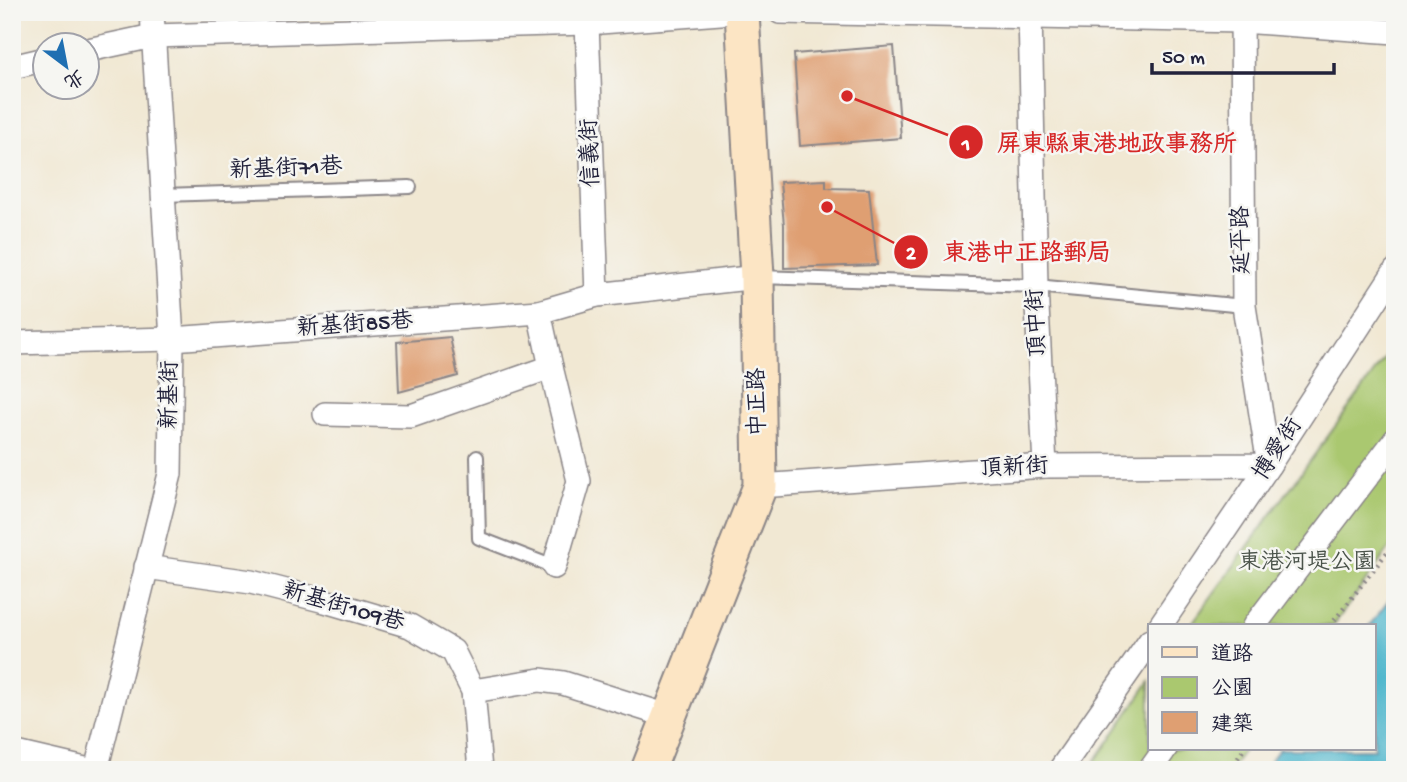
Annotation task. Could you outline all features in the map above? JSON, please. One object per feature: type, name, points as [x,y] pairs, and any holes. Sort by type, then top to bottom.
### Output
[{"type":"main road","name":"中正路","points":[[648,770],[760,486],[757,277],[742,12]]},
{"type":"street","name":"新基街","points":[[96,770],[170,474],[172,339],[152,12]]},
{"type":"street","points":[[102,47],[153,36],[413,20],[734,12]]},
{"type":"street","points":[[780,12],[1242,17],[1395,32]]},
{"type":"street","name":"頂中街","points":[[1030,14],[1036,286],[1045,466]]},
{"type":"street","name":"信義街","points":[[587,17],[597,295]]},
{"type":"street","name":"延平路","points":[[1242,17],[1244,306],[1269,465]]},
{"type":"street","points":[[12,66],[32,62]]},
{"type":"street","name":"博愛街","points":[[1161,624],[1395,271]]},
{"type":"street","name":"新基街85巷","points":[[12,343],[172,339],[539,312],[597,295],[757,277]]},
{"type":"street","points":[[539,312],[579,481],[554,567]]},
{"type":"street","points":[[325,414],[411,416],[551,366]]},
{"type":"street","points":[[1256,624],[1395,440]]},
{"type":"street","name":"頂新街","points":[[760,486],[1045,466],[1269,465]]},
{"type":"street","name":"新基街109巷","points":[[146,567],[251,582],[410,626],[453,652],[473,691],[480,770]]},
{"type":"street","points":[[1060,770],[1148,644]]},
{"type":"street","points":[[473,691],[540,680],[563,683],[668,716]]},
{"type":"street","points":[[1150,770],[1164,750]]},
{"type":"street","points":[[12,752],[89,770]]},
{"type":"lane","name":"新基街71巷","points":[[163,195],[410,187]]},
{"type":"lane","points":[[757,277],[1036,286],[1244,306]]},
{"type":"lane","points":[[477,457],[479,538],[554,567]]},
{"type":"path","points":[[1332,624],[1395,542]]},
{"type":"path","points":[[1230,770],[1243,750]]},
{"type":"green space","name":"東港河堤公園","points":[[1395,344],[1395,541],[1334,624],[1191,624]]},
{"type":"green space","points":[[1148,684],[1148,750],[1244,750],[1230,770],[1089,770]]},
{"type":"water","points":[[1395,593],[1395,770],[1264,770],[1278,750],[1376,750],[1376,624],[1371,624]]},
{"type":"building","points":[[894,46],[901,138],[800,146],[794,54]]},
{"type":"building","points":[[826,180],[826,188],[869,189],[877,265],[784,268],[780,182]]},
{"type":"building","points":[[450,337],[458,376],[399,392],[397,342]]},
{"type":"place","name":"屏東縣東港地政事務所","points":[[847,96]]},
{"type":"place","name":"東港中正路郵局","points":[[827,207]]}]
